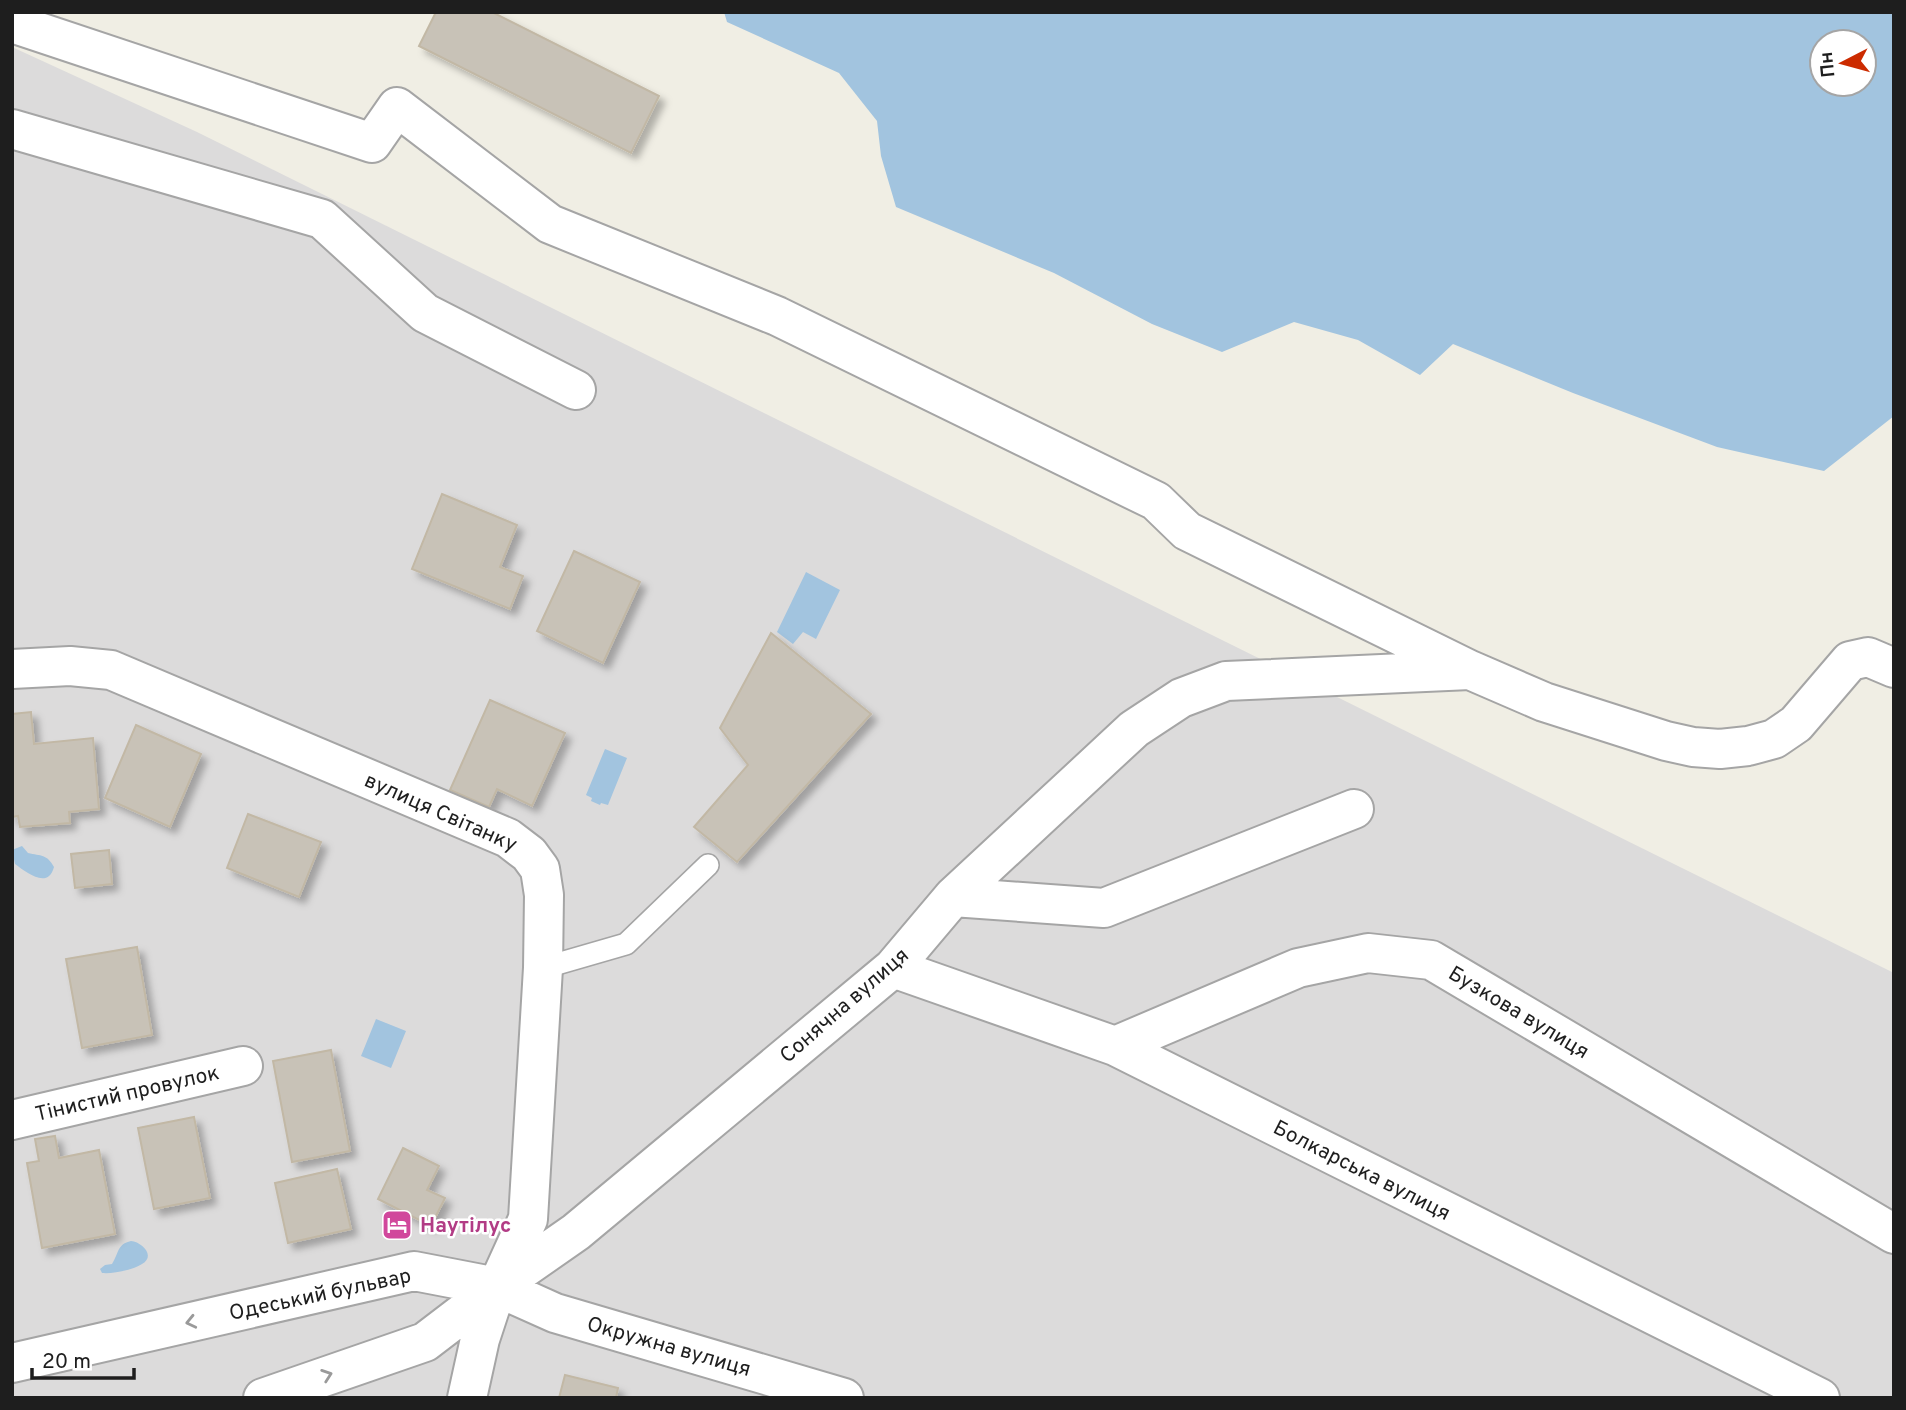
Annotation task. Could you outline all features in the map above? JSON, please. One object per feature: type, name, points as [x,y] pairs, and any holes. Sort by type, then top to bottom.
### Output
[{"type":"street","points":[[12,23],[372,143],[397,107],[550,224],[777,316],[1156,501],[1187,531],[1470,670],[1544,702],[1693,747],[1720,749],[1748,746],[1774,739],[1796,724],[1850,661],[1868,657],[1894,668]]},
{"type":"street","points":[[12,129],[322,219],[425,313],[576,390]]},
{"type":"street","name":"вулиця Світанку","points":[[12,669],[70,666],[111,670],[508,838],[529,854],[540,869],[544,895],[543,968],[528,1219],[497,1287],[480,1339],[467,1398]]},
{"type":"street","name":"Сонячна вулиця","points":[[497,1287],[576,1232],[893,968],[953,897],[1134,730],[1181,698],[1226,681],[1470,670]]},
{"type":"street","points":[[953,897],[1104,908],[1354,809]]},
{"type":"street","name":"Бузкова вулиця","points":[[1115,1046],[1298,968],[1368,953],[1430,960],[1894,1234]]},
{"type":"street","name":"Болкарська вулиця","points":[[893,968],[1115,1046],[1820,1398]]},
{"type":"street","name":"Тінистий провулок","points":[[12,1120],[243,1066]]},
{"type":"street","name":"Одеський бульвар","points":[[12,1363],[414,1271],[497,1287]]},
{"type":"street","points":[[263,1398],[425,1342],[497,1287]]},
{"type":"street","name":"Окружна вулиця","points":[[497,1287],[555,1313],[844,1398]]},
{"type":"lane","points":[[543,968],[626,944],[708,865]]},
{"type":"shaded area","points":[[12,47],[197,132],[1894,973],[1894,1398],[12,1398]]},
{"type":"water","points":[[724,12],[1894,12],[1894,416],[1824,471],[1717,447],[1453,344],[1420,375],[1358,340],[1294,322],[1222,352],[1152,324],[1054,273],[896,207],[881,156],[877,121],[839,73],[727,22]]},
{"type":"water","points":[[806,572],[840,590],[816,639],[803,632],[793,644],[777,632]]},
{"type":"water","points":[[605,749],[627,758],[608,805],[600,805],[586,795]]},
{"type":"water","points":[[22,846],[28,853],[49,860],[54,867],[51,874],[42,878],[36,877],[15,864],[12,850]]},
{"type":"water","points":[[376,1019],[406,1031],[391,1068],[361,1056]]},
{"type":"water","points":[[131,1241],[146,1250],[146,1261],[128,1270],[102,1273],[100,1269],[112,1264],[121,1247]]},
{"type":"building","points":[[436,12],[492,12],[659,96],[631,153],[419,46]]},
{"type":"building","points":[[442,494],[517,525],[500,567],[523,576],[510,609],[412,569]]},
{"type":"building","points":[[574,551],[640,582],[603,663],[537,631]]},
{"type":"building","points":[[771,633],[871,714],[737,862],[694,827],[748,765],[720,728]]},
{"type":"building","points":[[490,700],[565,733],[532,806],[497,789],[489,807],[450,790]]},
{"type":"building","points":[[31,712],[34,744],[93,738],[99,809],[69,812],[70,823],[20,827],[18,816],[12,817],[12,714]]},
{"type":"building","points":[[136,725],[201,754],[170,827],[105,798]]},
{"type":"building","points":[[248,814],[321,842],[299,897],[227,868]]},
{"type":"building","points":[[109,850],[112,884],[75,888],[71,854]]},
{"type":"building","points":[[137,947],[152,1035],[82,1048],[66,959]]},
{"type":"building","points":[[331,1050],[350,1151],[292,1162],[273,1061]]},
{"type":"building","points":[[194,1117],[210,1198],[154,1209],[138,1128]]},
{"type":"building","points":[[55,1136],[59,1158],[99,1150],[115,1234],[42,1248],[27,1163],[39,1161],[35,1139]]},
{"type":"building","points":[[403,1148],[439,1166],[427,1190],[445,1198],[431,1226],[378,1199]]},
{"type":"building","points":[[337,1169],[351,1229],[288,1243],[275,1183]]},
{"type":"building","points":[[565,1375],[618,1388],[616,1398],[559,1398]]},
{"type":"place","name":"Наутілус","points":[[397,1225]]}]
